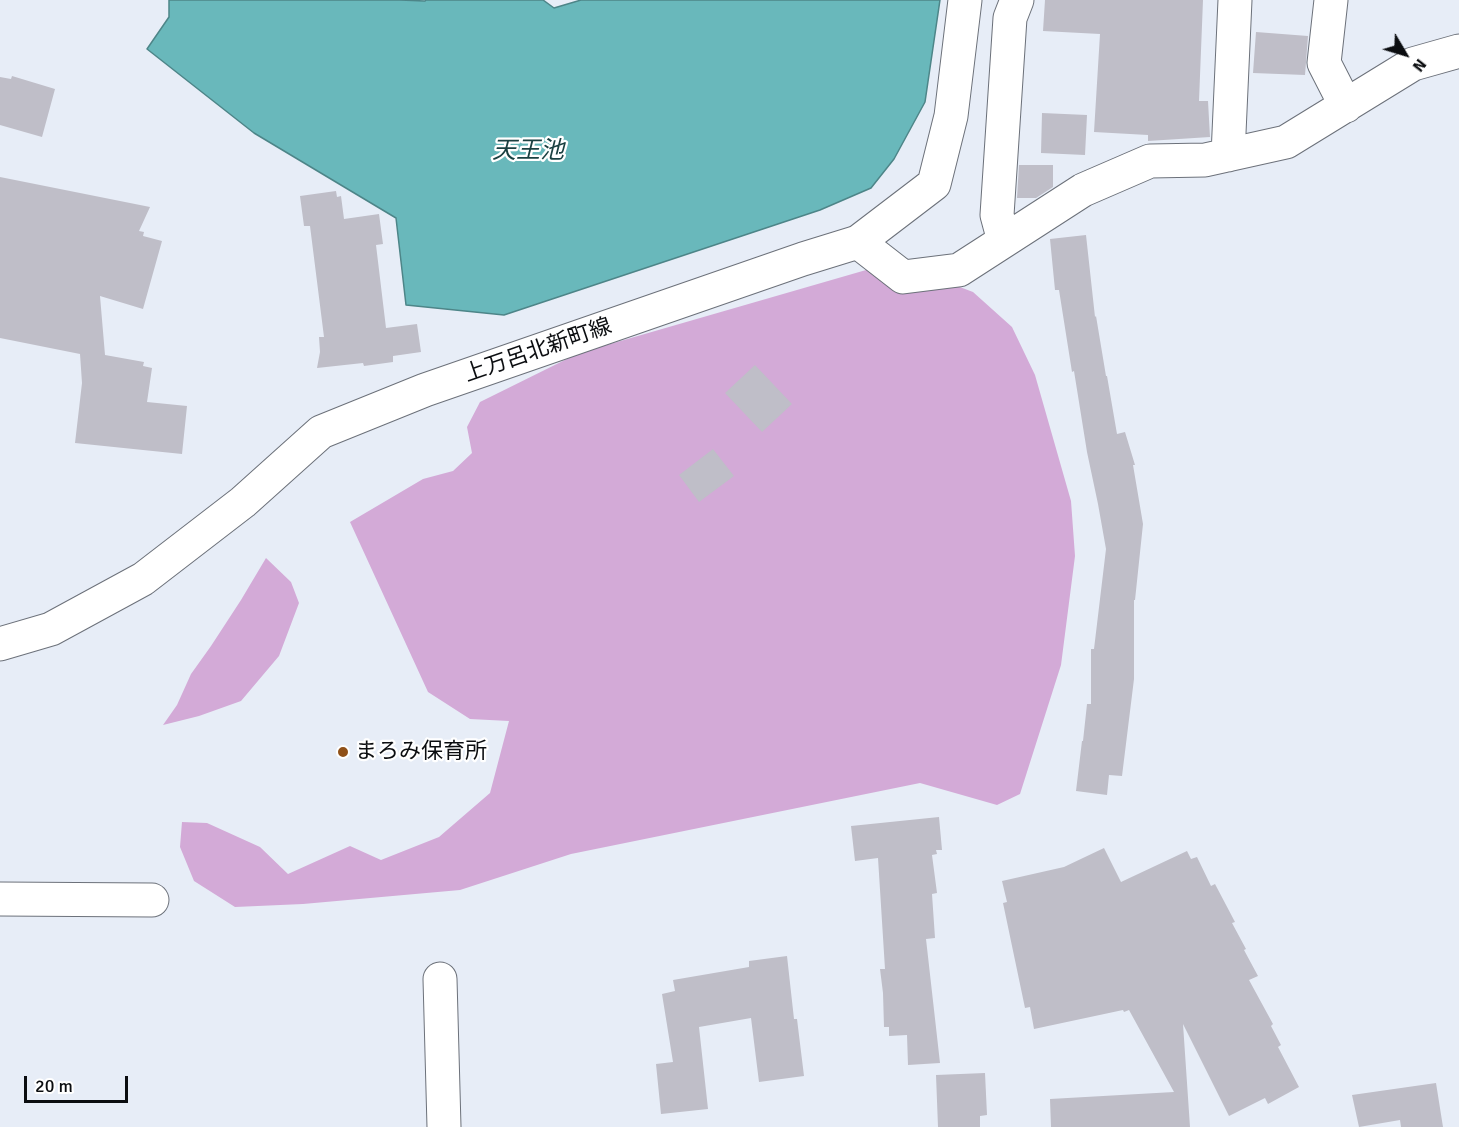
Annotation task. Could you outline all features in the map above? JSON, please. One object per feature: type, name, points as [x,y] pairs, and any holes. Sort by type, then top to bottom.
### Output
[{"type":"street","name":"上万呂北新町線","points":[[0,644],[51,629],[143,579],[243,502],[321,432],[425,390],[792,262],[858,242],[934,184],[951,116],[965,0]]},
{"type":"street","points":[[1004,241],[997,215],[1010,18],[1017,0]]},
{"type":"street","points":[[1228,155],[1235,0]]},
{"type":"street","points":[[1330,0],[1324,63],[1346,106]]},
{"type":"street","points":[[858,242],[903,277],[959,270],[1083,190],[1150,161],[1205,160],[1286,141],[1413,64],[1459,51]]},
{"type":"street","points":[[0,899],[152,900]]},
{"type":"street","points":[[440,980],[444,1127]]},
{"type":"shaded area","points":[[873,268],[920,272],[973,292],[1012,327],[1035,375],[1071,501],[1075,556],[1061,665],[1020,794],[997,805],[920,783],[571,854],[460,890],[303,904],[235,907],[194,881],[180,847],[182,822],[207,823],[260,847],[288,874],[350,846],[381,860],[439,837],[490,793],[509,721],[470,719],[428,692],[350,522],[423,479],[453,471],[472,453],[467,427],[480,402],[579,353]]},
{"type":"shaded area","points":[[266,558],[291,582],[299,603],[279,656],[241,701],[199,716],[163,725],[177,705],[191,674],[241,600]]},
{"type":"water","name":"天王池","points":[[169,0],[543,0],[554,8],[581,0],[940,0],[925,102],[894,159],[871,188],[820,210],[504,315],[406,305],[396,218],[254,133],[147,49],[169,17]]},
{"type":"building","points":[[1045,0],[1203,0],[1199,101],[1208,101],[1210,137],[1148,141],[1148,135],[1094,132],[1100,34],[1043,31]]},
{"type":"building","points":[[1256,32],[1308,36],[1305,75],[1253,73]]},
{"type":"building","points":[[12,76],[55,89],[42,137],[0,125],[0,77],[11,79]]},
{"type":"building","points":[[1042,113],[1087,115],[1085,155],[1041,153]]},
{"type":"building","points":[[1019,165],[1053,165],[1053,187],[1036,198],[1017,198]]},
{"type":"building","points":[[0,177],[150,207],[139,231],[144,232],[143,236],[162,241],[143,309],[100,296],[105,355],[144,362],[143,366],[152,368],[147,402],[187,406],[182,454],[75,443],[82,383],[80,354],[0,338]]},
{"type":"building","points":[[336,191],[337,197],[341,196],[344,219],[379,214],[383,244],[376,245],[386,328],[417,324],[421,352],[393,356],[393,362],[317,368],[320,352],[319,337],[324,337],[310,226],[304,226],[300,196]]},
{"type":"building","points":[[1086,235],[1095,317],[1117,434],[1125,432],[1135,465],[1133,465],[1143,524],[1134,600],[1134,679],[1122,776],[1109,775],[1107,795],[1076,791],[1087,704],[1091,704],[1091,649],[1094,649],[1106,549],[1074,371],[1072,372],[1059,290],[1055,290],[1050,239]]},
{"type":"building","points":[[755,365],[792,404],[762,432],[725,393]]},
{"type":"building","points":[[713,449],[734,476],[699,502],[679,475]]},
{"type":"building","points":[[939,817],[942,850],[936,850],[937,854],[932,855],[937,893],[932,894],[935,938],[926,939],[940,1063],[908,1065],[907,1035],[889,1036],[889,1027],[884,1027],[880,969],[885,969],[878,858],[855,861],[851,826]]},
{"type":"building","points":[[1104,848],[1121,882],[1187,851],[1191,859],[1197,857],[1211,886],[1215,884],[1235,922],[1232,923],[1258,976],[1249,980],[1273,1024],[1271,1026],[1281,1045],[1278,1047],[1299,1087],[1268,1104],[1265,1098],[1229,1116],[1183,1024],[1190,1127],[1051,1127],[1050,1099],[1174,1092],[1129,1010],[1034,1029],[1030,1007],[1025,1008],[1003,903],[1007,902],[1002,881],[1064,867]]},
{"type":"building","points":[[787,956],[794,1019],[797,1019],[804,1076],[759,1082],[751,1018],[699,1027],[708,1109],[661,1114],[656,1064],[673,1062],[662,994],[675,991],[673,980],[749,967],[749,961]]},
{"type":"building","points":[[985,1073],[987,1115],[980,1116],[980,1127],[938,1127],[936,1075]]},
{"type":"building","points":[[1436,1083],[1443,1127],[1401,1127],[1400,1120],[1359,1127],[1352,1095]]},
{"type":"place","name":"まろみ保育所","points":[[343,752]]}]
